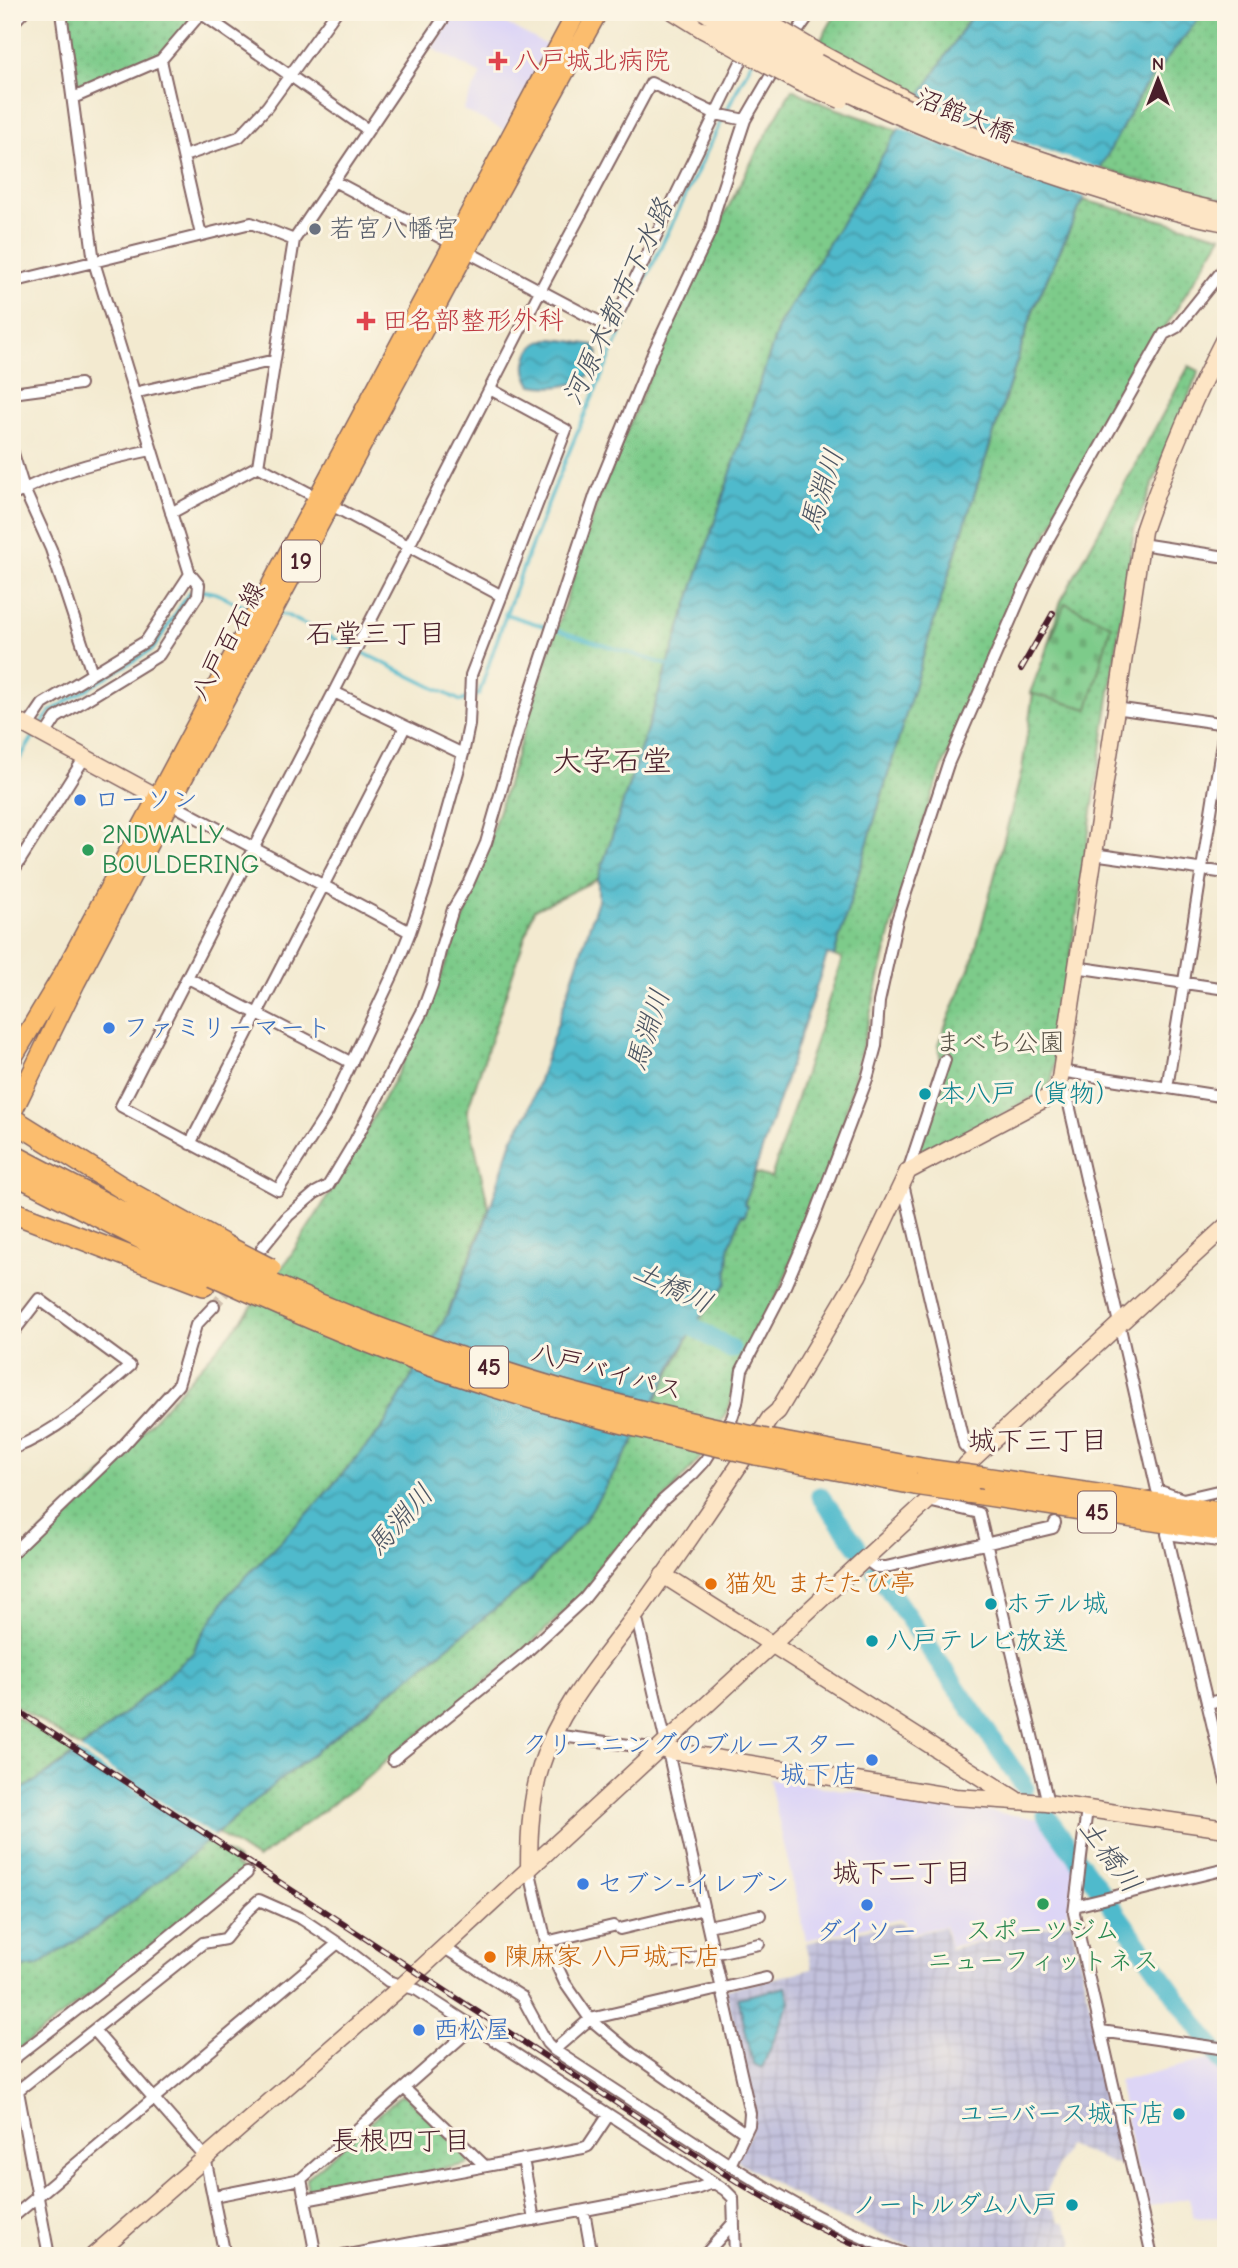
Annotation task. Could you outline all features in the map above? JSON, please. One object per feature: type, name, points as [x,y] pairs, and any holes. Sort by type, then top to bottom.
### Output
[{"type":"highway","points":[[12,1119],[132,1194],[217,1268]]},
{"type":"highway","name":"八戸バイパス","points":[[14,1161],[119,1211],[217,1268],[293,1321],[365,1341],[529,1397],[662,1434],[761,1447]]},
{"type":"highway","points":[[12,1212],[217,1268]]},
{"type":"highway","name":"八戸バイパス","points":[[217,1268],[395,1334],[558,1389],[761,1447],[926,1488],[1226,1531]]},
{"type":"highway","name":"八戸バイパス","points":[[926,1488],[984,1478],[1226,1514]]},
{"type":"main road","name":"八戸百石線","points":[[12,1059],[164,800],[459,247],[577,12]]},
{"type":"main road","name":"八戸百石線","points":[[459,247],[598,12]]},
{"type":"main road","name":"八戸百石線","points":[[12,1113],[164,800]]},
{"type":"street","points":[[12,24],[23,12]]},
{"type":"street","points":[[45,736],[56,718],[159,655],[198,595],[199,584],[190,574],[94,262],[62,12]]},
{"type":"street","points":[[184,156],[239,136],[267,107],[336,12]]},
{"type":"street","points":[[258,466],[294,240],[448,12]]},
{"type":"street","points":[[674,12],[798,82],[920,126]]},
{"type":"street","name":"沼館大橋","points":[[704,12],[804,70],[920,126],[988,153],[1154,208],[1226,223]]},
{"type":"street","name":"沼館大橋","points":[[727,12],[810,60],[957,128],[1097,177],[1162,197],[1226,212]]},
{"type":"street","points":[[262,1248],[288,1216],[315,1193],[328,1186],[361,1130],[422,1012],[453,909],[468,884],[486,843],[523,715],[595,496],[654,351],[711,230],[745,120],[811,12]]},
{"type":"street","points":[[73,98],[161,60],[201,13],[369,130]]},
{"type":"street","points":[[762,13],[816,51],[957,128]]},
{"type":"street","points":[[161,60],[201,235]]},
{"type":"street","points":[[334,181],[611,328],[741,62]]},
{"type":"street","points":[[490,389],[566,430],[471,675],[469,725],[463,754],[426,886],[410,932],[328,1112],[278,1190],[121,1106],[540,291],[651,83],[716,114],[745,120]]},
{"type":"street","points":[[12,282],[251,222],[294,240]]},
{"type":"street","points":[[393,1760],[522,1656],[584,1599],[662,1502],[705,1461],[732,1418],[742,1370],[783,1291],[811,1226],[872,1063],[884,974],[897,920],[948,764],[988,670],[1051,536],[1164,334],[1177,327],[1226,266]]},
{"type":"street","points":[[906,1177],[1052,1095],[1059,1078],[1141,544],[1162,474],[1226,335]]},
{"type":"street","points":[[134,393],[275,359]]},
{"type":"street","points":[[1208,370],[1226,374]]},
{"type":"street","points":[[12,393],[80,384]]},
{"type":"street","points":[[12,450],[24,489],[51,549],[92,673]]},
{"type":"street","points":[[12,496],[72,470],[151,450]]},
{"type":"street","points":[[258,466],[502,596]]},
{"type":"street","points":[[171,513],[258,466]]},
{"type":"street","points":[[1141,544],[1226,556]]},
{"type":"street","points":[[28,726],[43,704],[146,641],[190,574]]},
{"type":"street","points":[[334,692],[463,754]]},
{"type":"street","points":[[1115,708],[1225,722],[1167,1088]]},
{"type":"street","points":[[12,718],[410,932]]},
{"type":"street","points":[[190,1143],[405,727]]},
{"type":"street","points":[[12,873],[85,757]]},
{"type":"street","points":[[1093,854],[1226,873]]},
{"type":"street","points":[[1076,967],[1226,989]]},
{"type":"street","points":[[188,978],[352,1063]]},
{"type":"street","points":[[859,1059],[872,1063]]},
{"type":"street","points":[[745,2133],[631,2053],[590,2019],[565,1983],[546,1942],[529,1868],[531,1809],[542,1762],[578,1692],[634,1618],[770,1418],[778,1411],[858,1276],[906,1177],[945,1060]]},
{"type":"street","points":[[1059,1078],[1167,1088],[1226,1097]]},
{"type":"street","points":[[1059,1078],[1068,1100],[1157,1490],[1183,1499],[1226,1489]]},
{"type":"street","points":[[906,1177],[964,1445],[970,1461],[1226,1226]]},
{"type":"street","points":[[12,1334],[39,1299],[130,1366],[62,1422],[12,1449]]},
{"type":"street","points":[[12,1553],[122,1447],[178,1385],[196,1325],[214,1306]]},
{"type":"street","points":[[93,2256],[402,1986],[663,1746],[865,1559],[926,1488],[979,1513],[1047,1803]]},
{"type":"street","points":[[865,1559],[874,1566],[886,1567],[1054,1528],[1055,1523]]},
{"type":"street","points":[[1226,1542],[1167,1534],[1207,1703],[1220,1732],[1226,1782]]},
{"type":"street","points":[[663,1575],[1019,1801]]},
{"type":"street","points":[[634,1618],[638,1623],[663,1746],[669,1756],[750,2113],[749,2125],[725,2190]]},
{"type":"street","points":[[1207,1703],[1226,1699]]},
{"type":"street","points":[[554,1735],[663,1746],[955,1797],[1047,1803],[1226,1829]]},
{"type":"street","points":[[1087,1809],[1074,1913],[1152,2256]]},
{"type":"street","points":[[1074,1906],[1226,1870]]},
{"type":"street","points":[[12,2060],[247,1873]]},
{"type":"street","points":[[49,2256],[15,2093],[203,1943],[225,1939],[259,1900],[302,1919],[388,1981],[416,1990],[725,2190],[733,2198],[735,2256]]},
{"type":"street","points":[[546,1942],[704,1909]]},
{"type":"street","points":[[708,1926],[760,1915]]},
{"type":"street","points":[[12,2218],[338,1943]]},
{"type":"street","points":[[669,1963],[759,1944]]},
{"type":"street","points":[[443,1947],[522,1997],[547,2043],[554,2050],[734,2167],[812,2214],[911,2256]]},
{"type":"street","points":[[554,2050],[590,2019],[766,1978]]},
{"type":"street","points":[[214,2196],[301,2179],[473,2027]]},
{"type":"street","points":[[94,2030],[205,2157],[225,2256]]},
{"type":"street","points":[[1101,2031],[1217,2048]]},
{"type":"street","points":[[404,2088],[485,2166]]},
{"type":"street","points":[[305,2200],[588,2146],[608,2116]]},
{"type":"street","points":[[523,2160],[534,2220]]},
{"type":"street","points":[[301,2179],[316,2256]]},
{"type":"street","points":[[343,2256],[408,2250],[534,2220],[696,2189],[712,2183]]},
{"type":"street","points":[[584,2211],[592,2256]]},
{"type":"street","points":[[704,2256],[734,2222]]},
{"type":"shaded area","name":"八戸城北病院","points":[[456,12],[485,12],[548,46],[504,130],[463,110],[481,74],[432,48]]},
{"type":"shaded area","points":[[769,1779],[1041,1819],[1076,1865],[1068,1910],[1069,1920],[950,1947],[945,1926],[907,1934],[905,1921],[900,1919],[806,1940]]},
{"type":"shaded area","points":[[902,1922],[907,1936],[944,1927],[950,1949],[1071,1922],[1127,2169],[1067,2145],[1041,2205],[1054,2211],[1059,2221],[1065,2223],[1074,2241],[1069,2256],[937,2256],[829,2213],[736,2160],[752,2130],[754,2101],[725,1990],[812,1969],[806,1943]]},
{"type":"shaded area","points":[[1211,2059],[1226,2080],[1226,2217],[1194,2218],[1189,2198],[1145,2207],[1118,2081]]},
{"type":"green space","points":[[70,12],[196,14],[158,57],[76,93],[67,15]]},
{"type":"green space","points":[[837,12],[974,12],[921,95],[820,41]]},
{"type":"green space","points":[[1204,12],[1226,12],[1226,200],[1172,190],[1100,168],[1143,89]]},
{"type":"green space","points":[[792,89],[823,104],[898,130],[779,325],[598,879],[534,910],[467,1111],[489,1209],[447,1315],[383,1427],[197,1641],[194,1652],[106,1730],[81,1748],[12,1703],[12,1561],[122,1455],[229,1335],[287,1261],[342,1174],[400,1069],[423,1021],[465,916],[597,503],[658,356],[705,253]]},
{"type":"green space","points":[[1083,200],[1222,236],[1125,392],[1047,534],[944,763],[894,918],[839,1140],[780,1289],[736,1371],[731,1402],[725,1415],[700,1458],[581,1596],[521,1653],[371,1775],[257,1859],[217,1833],[530,1581],[585,1520],[634,1441],[694,1327],[727,1283],[729,1248],[741,1215],[744,1216],[747,1207],[744,1205],[755,1173],[771,1178],[842,959],[834,956],[932,627],[1034,308]]},
{"type":"green space","name":"まべち公園","points":[[1189,366],[1199,371],[1134,530],[1052,1080],[1045,1090],[924,1159],[918,1153],[941,1062],[938,1044],[973,959],[1022,770],[1033,693],[1061,601]]},
{"type":"green space","points":[[1065,603],[1111,625],[1088,709],[1030,693]]},
{"type":"green space","points":[[12,1714],[74,1753],[37,1781],[12,1795]]},
{"type":"green space","points":[[207,1841],[238,1860],[234,1865],[244,1870],[144,1953],[12,2054],[12,1969],[37,1966],[103,1924]]},
{"type":"green space","points":[[401,2095],[405,2095],[471,2159],[468,2164],[312,2194],[307,2191],[307,2178]]},
{"type":"water","name":"馬淵川","points":[[974,12],[1204,12],[1143,89],[1083,200],[1034,307],[932,627],[834,956],[827,955],[744,1204],[747,1206],[744,1216],[741,1215],[729,1248],[727,1283],[702,1314],[634,1441],[585,1520],[530,1581],[103,1924],[37,1966],[12,1969],[12,1795],[84,1747],[194,1652],[197,1642],[229,1594],[312,1509],[383,1427],[447,1315],[484,1226],[512,1140],[529,1111],[598,900],[598,879],[779,325],[898,130]]},
{"type":"water","points":[[548,339],[594,345],[598,353],[591,373],[569,385],[532,385],[526,371],[527,358],[535,346]]},
{"type":"water","points":[[786,1987],[790,2002],[762,2068],[753,2064],[738,1998]]},
{"type":"pier","points":[[916,95],[993,132],[1103,170],[1088,198],[984,162],[897,126]]},
{"type":"pier","points":[[77,1747],[216,1838],[213,1840],[73,1749]]},
{"type":"waterway","name":"河原木都市下水路","points":[[774,20],[778,12]]},
{"type":"waterway","name":"河原木都市下水路","points":[[279,614],[286,615],[461,701],[479,694],[542,518],[590,403],[668,232],[752,61]]},
{"type":"waterway","name":"河原木都市下水路","points":[[39,727],[51,711],[153,649],[189,593],[215,593],[251,608]]},
{"type":"waterway","name":"河原木都市下水路","points":[[505,614],[668,665]]},
{"type":"waterway","name":"河原木都市下水路","points":[[12,771],[35,734]]},
{"type":"waterway","name":"土橋川","points":[[673,1316],[731,1349]]},
{"type":"waterway","name":"土橋川","points":[[820,1496],[857,1546]]},
{"type":"waterway","name":"土橋川","points":[[876,1571],[1025,1787]]},
{"type":"waterway","name":"土橋川","points":[[1046,1815],[1226,2066]]},
{"type":"tunnel","points":[[214,1306],[233,1283]]},
{"type":"railway","points":[[1021,669],[1053,613]]},
{"type":"railway","points":[[12,1707],[725,2174],[801,2219],[882,2256]]},
{"type":"place","name":"八戸城北病院","points":[[498,61]]},
{"type":"place","name":"若宮八幡宮","points":[[315,229]]},
{"type":"place","name":"田名部整形外科","points":[[366,321]]},
{"type":"place","name":"ローソン","points":[[80,800]]},
{"type":"place","name":"2NDWALLY BOULDERING","points":[[88,850]]},
{"type":"place","name":"ファミリーマート","points":[[109,1028]]},
{"type":"place","name":"本八戸（貨物）","points":[[925,1094]]},
{"type":"place","name":"猫処 またたび亭","points":[[711,1584]]},
{"type":"place","name":"ホテル城","points":[[991,1604]]},
{"type":"place","name":"八戸テレビ放送","points":[[872,1641]]},
{"type":"place","name":"クリーニングのブルースター 城下店","points":[[872,1760]]},
{"type":"place","name":"セブン-イレブン","points":[[583,1884]]},
{"type":"place","name":"スポーツジム ニューフィットネス","points":[[1043,1904]]},
{"type":"place","name":"ダイソー","points":[[867,1905]]},
{"type":"place","name":"陳麻家 八戸城下店","points":[[490,1957]]},
{"type":"place","name":"西松屋","points":[[419,2030]]},
{"type":"place","name":"ユニバース城下店","points":[[1179,2114]]},
{"type":"place","name":"ノートルダム八戸","points":[[1072,2205]]},
{"type":"district","name":"石堂三丁目","points":[[376,634]]},
{"type":"district","name":"大字石堂","points":[[612,761]]},
{"type":"district","name":"城下三丁目","points":[[1038,1441]]},
{"type":"district","name":"城下二丁目","points":[[902,1873]]},
{"type":"district","name":"長根四丁目","points":[[401,2141]]}]
